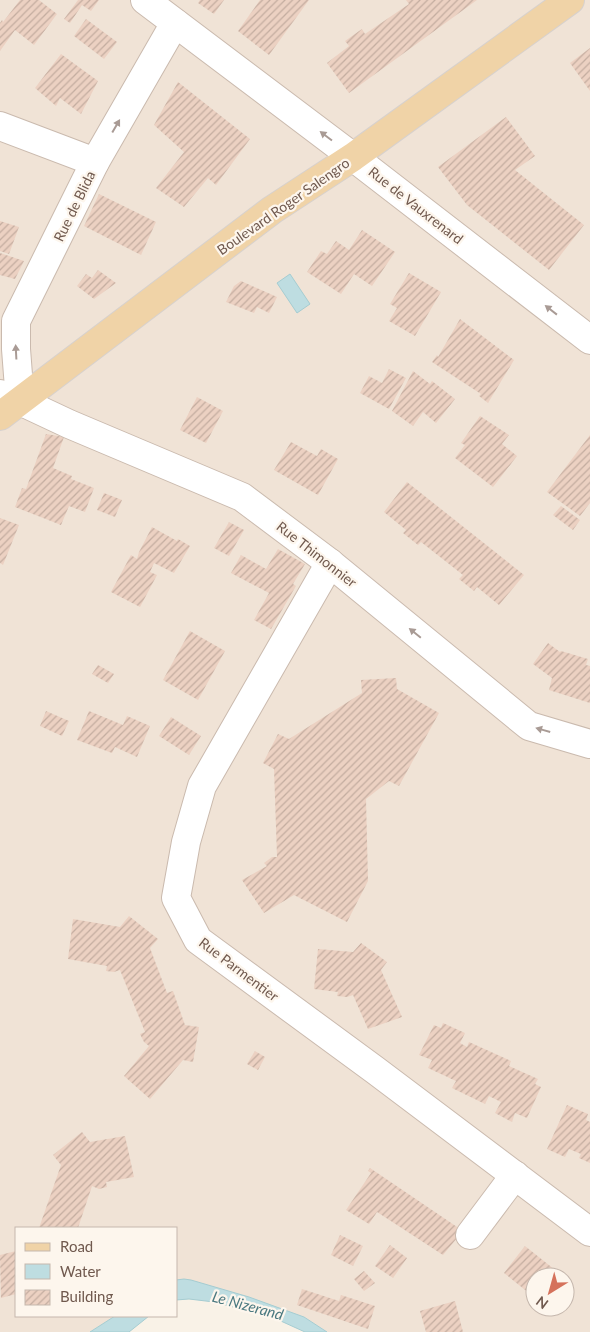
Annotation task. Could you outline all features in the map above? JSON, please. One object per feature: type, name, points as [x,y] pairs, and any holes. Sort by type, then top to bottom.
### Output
[{"type":"main road","name":"Boulevard Roger Salengro","points":[[7,404],[272,210],[353,157],[570,0]]},
{"type":"street","name":"Rue de Vauxrenard","points":[[144,0],[353,157],[590,340]]},
{"type":"street","name":"Rue de Blida","points":[[7,404],[16,349],[16,322],[95,162],[175,23]]},
{"type":"street","points":[[0,126],[95,162]]},
{"type":"street","name":"Rue Thimonnier","points":[[7,404],[70,424],[242,497],[330,563],[529,726],[590,744]]},
{"type":"street","name":"Rue Parmentier","points":[[330,563],[202,786],[186,842],[176,898],[198,940],[376,1070],[590,1232]]},
{"type":"street","points":[[470,1235],[515,1175]]},
{"type":"shaded area","points":[[0,0],[590,0],[590,1332],[327,1332],[304,1317],[178,1281],[178,1227],[15,1227],[15,1317],[113,1317],[90,1332],[0,1332]]},
{"type":"water","points":[[290,274],[310,304],[297,313],[277,283]]},
{"type":"water","name":"Le Nizerand","points":[[178,1280],[191,1280],[249,1297],[304,1317],[327,1332],[305,1332],[272,1317],[214,1302],[189,1299],[178,1300]]},
{"type":"water","points":[[113,1317],[148,1317],[129,1332],[90,1332]]},
{"type":"building","points":[[20,0],[39,0],[57,14],[34,45],[15,30],[0,51],[0,23],[2,20],[3,22]]},
{"type":"building","points":[[78,0],[99,0],[91,11],[82,5],[70,23],[64,19]]},
{"type":"building","points":[[200,0],[224,0],[214,14],[198,3]]},
{"type":"building","points":[[260,0],[309,0],[269,55],[238,31]]},
{"type":"building","points":[[406,0],[477,0],[349,93],[327,63],[349,46],[345,41],[362,29],[365,34],[409,4]]},
{"type":"building","points":[[86,19],[117,42],[104,59],[74,36]]},
{"type":"building","points":[[590,48],[590,91],[570,63]]},
{"type":"building","points":[[61,54],[98,81],[81,114],[60,98],[56,106],[35,88]]},
{"type":"building","points":[[178,82],[250,139],[216,185],[208,178],[184,207],[156,188],[184,152],[154,125]]},
{"type":"building","points":[[506,117],[535,156],[515,170],[584,225],[549,270],[467,205],[438,167]]},
{"type":"building","points":[[99,194],[156,222],[141,255],[84,226]]},
{"type":"building","points":[[0,221],[19,227],[9,254],[0,251]]},
{"type":"building","points":[[362,230],[395,252],[372,286],[354,274],[341,294],[307,272],[321,251],[327,254],[336,241],[349,250]]},
{"type":"building","points":[[0,253],[24,261],[15,279],[0,275]]},
{"type":"building","points":[[98,270],[116,283],[94,299],[77,286],[86,274],[92,278]]},
{"type":"building","points":[[409,273],[441,292],[415,336],[389,321],[397,308],[390,304]]},
{"type":"building","points":[[241,281],[277,297],[269,313],[257,307],[254,313],[226,302],[234,286]]},
{"type":"building","points":[[460,319],[514,360],[488,403],[479,396],[481,394],[432,362],[437,355],[438,357]]},
{"type":"building","points":[[389,369],[406,378],[389,409],[360,393],[369,376],[382,383]]},
{"type":"building","points":[[413,371],[430,384],[432,381],[455,399],[436,423],[423,412],[413,426],[392,411]]},
{"type":"building","points":[[197,397],[223,411],[206,443],[180,430]]},
{"type":"building","points":[[480,416],[509,435],[502,444],[517,456],[493,487],[455,458],[465,445],[461,443]]},
{"type":"building","points":[[46,434],[64,437],[53,468],[72,476],[71,479],[94,488],[85,512],[69,506],[61,525],[15,507],[22,488],[26,489]]},
{"type":"building","points":[[590,435],[590,503],[580,516],[547,492]]},
{"type":"building","points":[[291,442],[317,456],[321,449],[338,459],[318,495],[274,470]]},
{"type":"building","points":[[407,482],[524,575],[499,605],[477,587],[474,591],[459,579],[463,575],[421,542],[418,545],[403,533],[406,530],[384,512]]},
{"type":"building","points":[[104,493],[122,500],[115,517],[97,510]]},
{"type":"building","points":[[561,506],[580,520],[573,530],[553,515]]},
{"type":"building","points":[[0,518],[19,525],[3,565],[0,563]]},
{"type":"building","points":[[229,522],[244,530],[229,556],[214,548]]},
{"type":"building","points":[[152,527],[190,546],[174,573],[154,563],[150,572],[157,575],[140,607],[111,592],[131,555],[137,559]]},
{"type":"building","points":[[278,549],[305,564],[293,584],[296,586],[271,629],[254,620],[269,593],[231,573],[241,555],[266,569]]},
{"type":"building","points":[[190,631],[225,651],[198,700],[163,680]]},
{"type":"building","points":[[548,643],[560,652],[588,659],[586,665],[590,666],[590,703],[549,690],[552,678],[533,664]]},
{"type":"building","points":[[98,665],[114,674],[108,683],[92,674]]},
{"type":"building","points":[[396,678],[397,689],[439,713],[399,786],[389,781],[366,799],[368,881],[347,922],[294,895],[264,913],[242,880],[267,866],[264,863],[272,857],[277,857],[274,769],[263,763],[278,734],[289,739],[362,693],[361,680]]},
{"type":"building","points":[[46,711],[69,721],[62,736],[40,726]]},
{"type":"building","points":[[89,711],[123,725],[127,716],[150,726],[137,757],[115,747],[112,753],[77,740]]},
{"type":"building","points":[[171,717],[201,736],[189,755],[159,736]]},
{"type":"building","points":[[129,916],[158,939],[150,948],[167,993],[173,991],[185,1025],[199,1027],[193,1062],[183,1060],[150,1099],[124,1076],[149,1046],[144,1042],[140,1034],[145,1032],[120,970],[114,972],[106,971],[107,966],[68,959],[73,919],[120,927]]},
{"type":"building","points":[[361,943],[387,962],[381,970],[402,1017],[368,1029],[353,995],[347,997],[337,996],[338,992],[314,989],[318,949],[353,952]]},
{"type":"building","points":[[443,1023],[465,1033],[460,1043],[467,1047],[469,1042],[511,1061],[509,1066],[538,1079],[535,1084],[541,1087],[527,1118],[515,1113],[512,1122],[495,1113],[501,1102],[489,1096],[485,1104],[452,1088],[456,1081],[428,1068],[432,1060],[419,1055],[434,1025],[441,1028]]},
{"type":"building","points":[[255,1051],[265,1057],[258,1070],[247,1064]]},
{"type":"building","points":[[567,1105],[588,1114],[586,1120],[590,1122],[590,1163],[579,1158],[581,1154],[569,1149],[565,1157],[547,1149]]},
{"type":"building","points":[[82,1132],[90,1142],[125,1136],[134,1177],[106,1182],[107,1187],[99,1189],[92,1186],[78,1227],[39,1227],[61,1165],[53,1155]]},
{"type":"building","points":[[370,1168],[463,1231],[443,1255],[377,1212],[369,1224],[346,1210],[371,1173],[368,1171]]},
{"type":"building","points":[[340,1235],[363,1246],[353,1266],[331,1255]]},
{"type":"building","points":[[390,1245],[407,1258],[393,1278],[375,1266]]},
{"type":"building","points":[[525,1246],[551,1267],[525,1267],[525,1290],[504,1273]]},
{"type":"building","points":[[15,1251],[15,1294],[1,1298],[0,1255]]},
{"type":"building","points":[[364,1271],[375,1283],[364,1291],[354,1279]]},
{"type":"building","points":[[302,1289],[339,1301],[341,1295],[375,1306],[368,1329],[297,1305]]},
{"type":"building","points":[[455,1301],[463,1332],[426,1332],[420,1311]]}]
